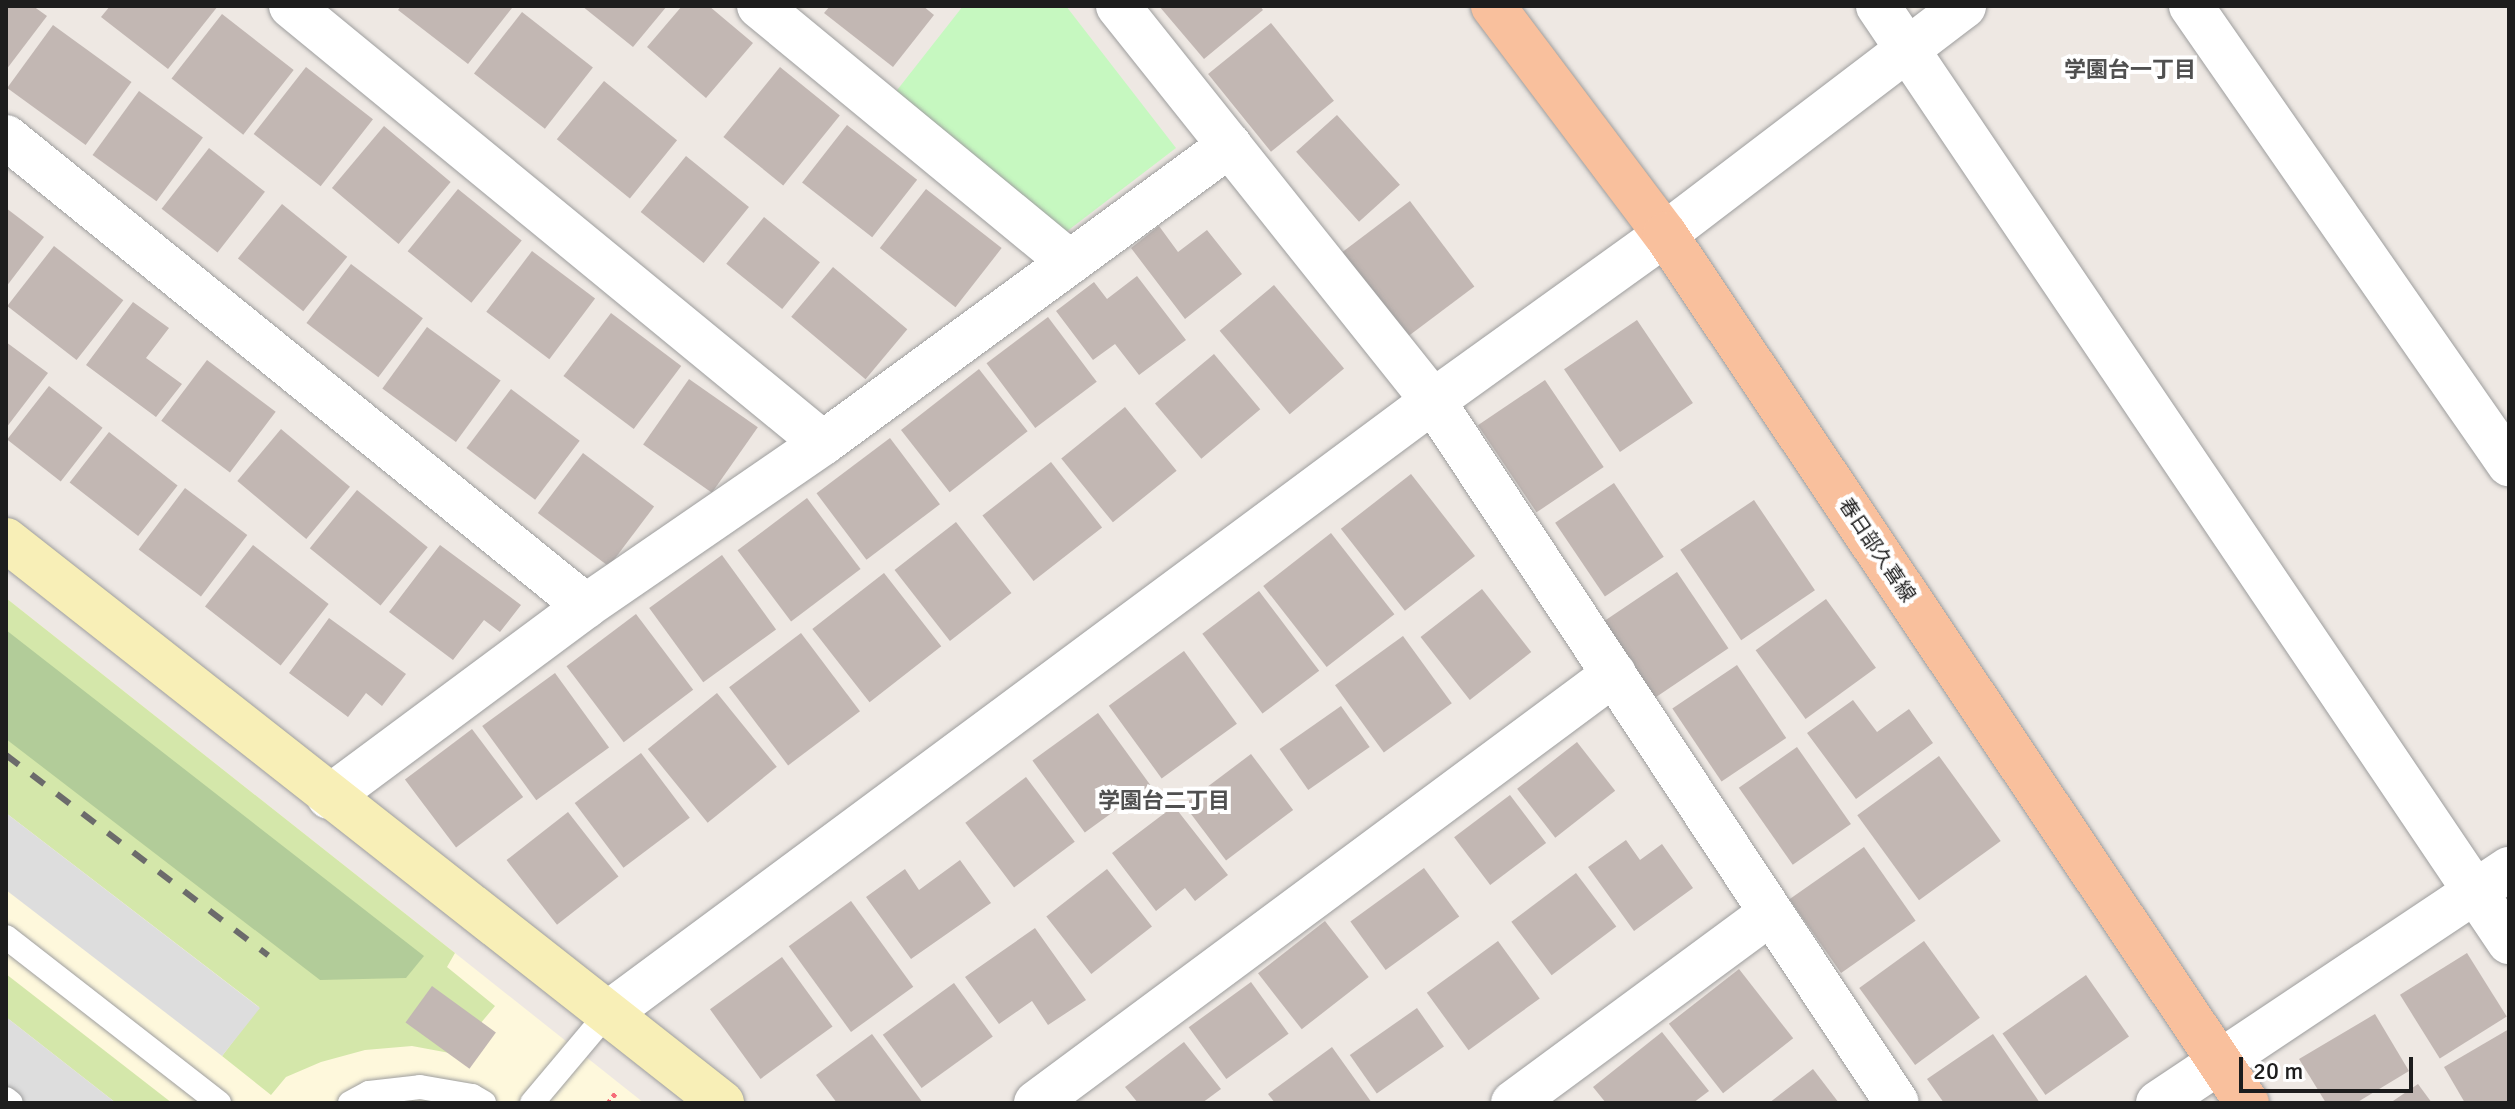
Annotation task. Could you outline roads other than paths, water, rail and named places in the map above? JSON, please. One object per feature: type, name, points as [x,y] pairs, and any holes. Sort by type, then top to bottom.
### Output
[{"type":"main road","name":"春日部久喜線","points":[[1493,6],[1665,234],[2247,1103]]},
{"type":"street","points":[[759,6],[1070,262]]},
{"type":"street","points":[[1118,6],[1433,401],[1897,1103]]},
{"type":"street","points":[[1878,6],[2492,880],[2509,942]]},
{"type":"street","points":[[607,1014],[1433,401],[1665,234],[1964,6]]},
{"type":"street","points":[[2191,6],[2509,464]]},
{"type":"street","points":[[314,12],[823,443]]},
{"type":"street","points":[[6,137],[586,606]]},
{"type":"street","points":[[329,797],[586,606],[823,443],[1230,145]]},
{"type":"street","points":[[6,540],[722,1103]]},
{"type":"street","points":[[1036,1103],[1614,674]]},
{"type":"street","points":[[2158,1103],[2492,880]]},
{"type":"street","points":[[1513,1103],[1771,913]]},
{"type":"lane","points":[[6,937],[219,1103]]},
{"type":"lane","points":[[532,1103],[607,1014]]},
{"type":"lane","points":[[350,1103],[369,1093],[420,1087],[472,1096],[484,1103]]},
{"type":"lane","points":[[6,1099],[11,1103]]},
{"type":"railway","points":[[6,755],[268,955]]},
{"type":"district","name":"学園台一丁目","points":[[2130,70]]},
{"type":"district","name":"学園台二丁目","points":[[1164,801]]}]
